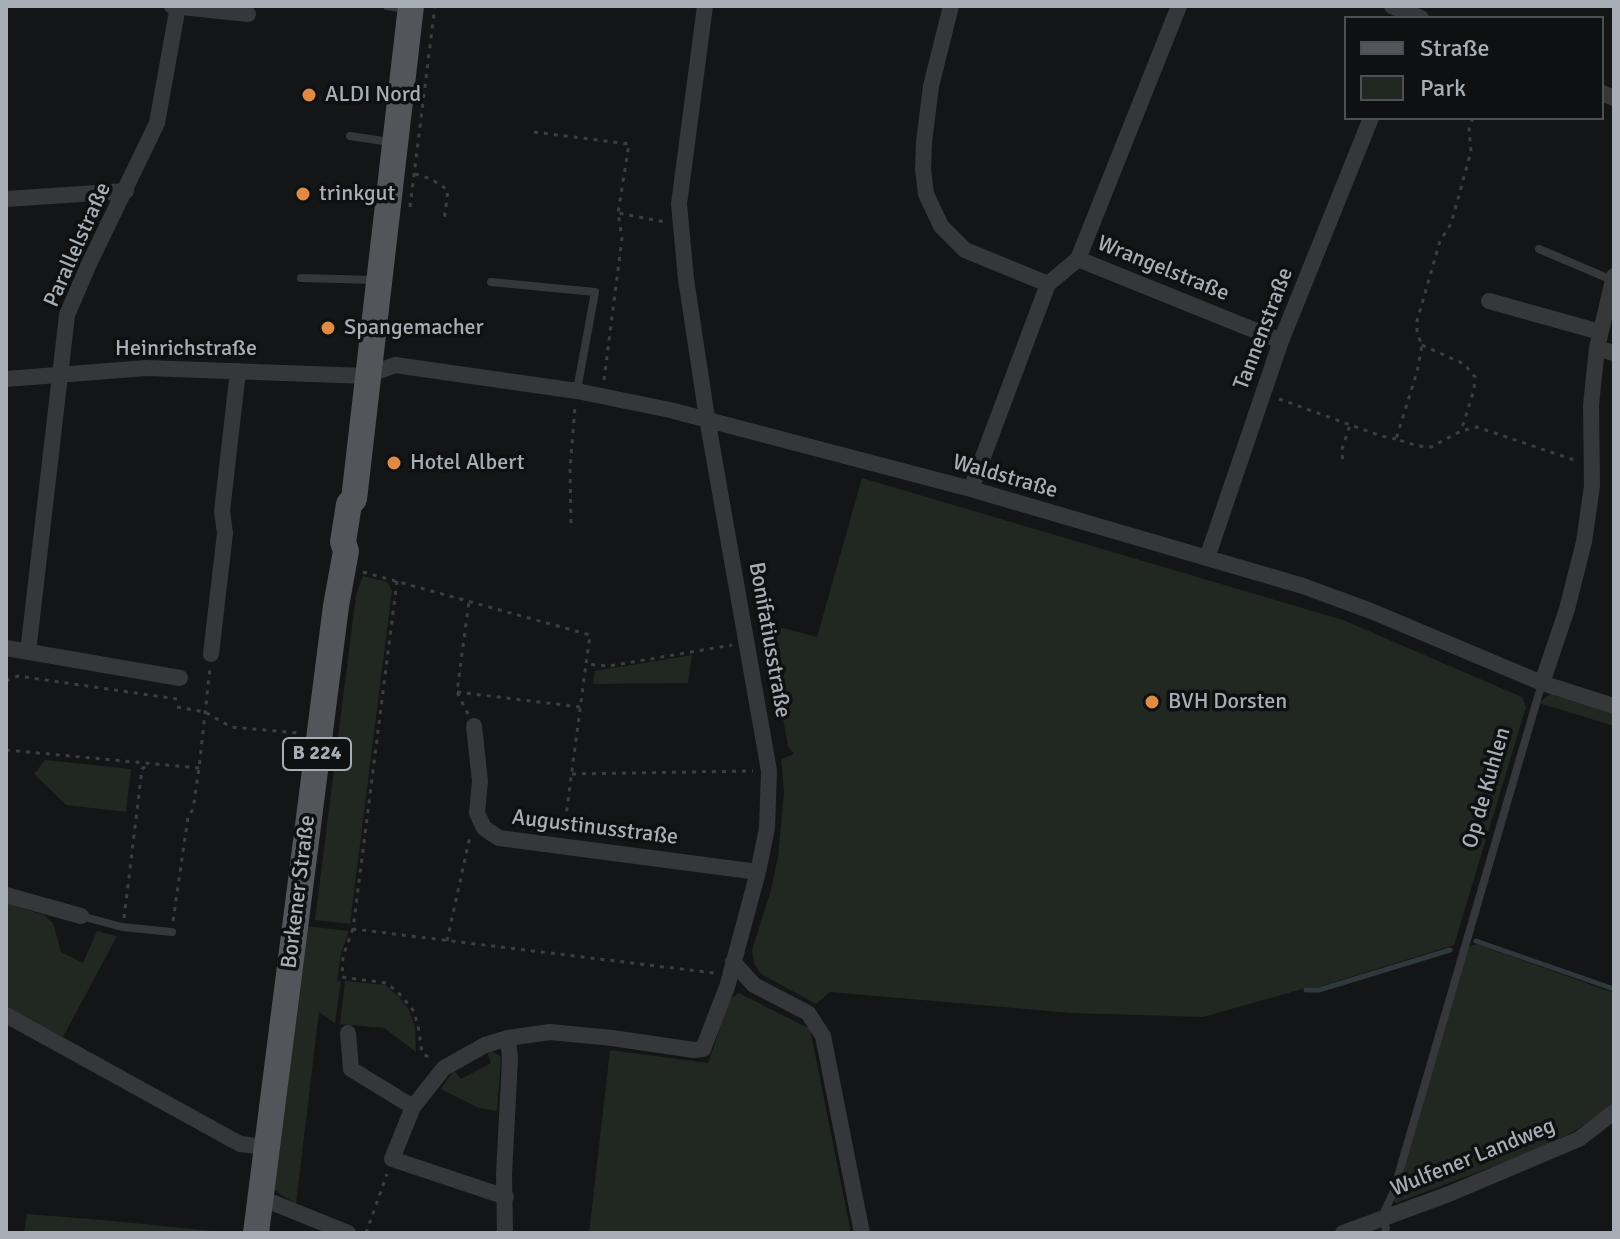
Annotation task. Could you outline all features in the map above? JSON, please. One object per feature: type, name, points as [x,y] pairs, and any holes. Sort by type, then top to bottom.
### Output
[{"type":"main road","name":"Borkener Straße","points":[[256,1233],[336,606],[345,559],[353,545],[357,526],[359,507],[354,499],[366,376],[411,7]]},
{"type":"street","points":[[172,6],[248,14]]},
{"type":"street","name":"Parallelstraße","points":[[28,652],[67,315],[157,123],[178,6]]},
{"type":"street","name":"Bonifatiusstraße","points":[[508,1038],[550,1032],[703,1049],[731,969],[767,828],[769,771],[707,418],[679,204],[705,6]]},
{"type":"street","points":[[951,6],[931,86],[924,142],[926,194],[941,226],[965,250],[1048,284],[971,489]]},
{"type":"street","points":[[1078,259],[1179,6]]},
{"type":"street","points":[[1392,6],[1414,16]]},
{"type":"street","name":"Tannenstraße","points":[[1207,558],[1281,341],[1370,120]]},
{"type":"street","points":[[6,199],[126,191]]},
{"type":"street","name":"Wrangelstraße","points":[[1048,284],[1078,259],[1281,341]]},
{"type":"street","name":"Op de Kuhlen","points":[[1542,683],[1563,624],[1584,542],[1592,486],[1591,405],[1598,340],[1614,278]]},
{"type":"street","points":[[1489,301],[1598,340],[1614,353]]},
{"type":"street","name":"Waldstraße","points":[[366,376],[395,365],[577,391],[707,418],[971,489],[1333,596],[1542,683],[1614,706]]},
{"type":"street","name":"Heinrichstraße","points":[[6,379],[146,368],[366,376]]},
{"type":"street","points":[[211,654],[225,533],[222,511],[238,371]]},
{"type":"street","points":[[6,648],[180,678]]},
{"type":"street","name":"Augustinusstraße","points":[[474,726],[480,781],[477,813],[484,828],[499,838],[758,872]]},
{"type":"street","points":[[6,895],[81,916]]},
{"type":"street","points":[[731,969],[754,985],[808,1013],[823,1036],[862,1233]]},
{"type":"street","points":[[6,1015],[240,1144],[266,1147]]},
{"type":"street","points":[[348,1033],[351,1069],[413,1107]]},
{"type":"street","points":[[505,1233],[510,1059],[508,1038],[485,1045],[444,1068],[413,1107],[392,1159],[506,1197]]},
{"type":"street","name":"Wulfener Landweg","points":[[1343,1233],[1383,1226],[1449,1194],[1579,1139],[1614,1112]]},
{"type":"street","points":[[261,1198],[348,1233]]},
{"type":"lane","points":[[350,136],[395,143]]},
{"type":"lane","points":[[1539,249],[1614,278]]},
{"type":"lane","points":[[301,278],[379,280]]},
{"type":"lane","points":[[491,282],[595,292],[577,391]]},
{"type":"lane","name":"Op de Kuhlen","points":[[1383,1226],[1542,683]]},
{"type":"lane","points":[[81,916],[122,927],[172,932]]},
{"type":"path","points":[[409,220],[414,174],[411,7]]},
{"type":"path","points":[[1396,439],[1422,345],[1417,333],[1417,321],[1440,241],[1451,224],[1471,151],[1469,129],[1472,120]]},
{"type":"path","points":[[534,132],[629,144],[618,213],[622,238],[602,396]]},
{"type":"path","points":[[414,174],[431,179],[448,190],[444,221]]},
{"type":"path","points":[[618,213],[681,225]]},
{"type":"path","points":[[1422,345],[1464,364],[1475,377],[1461,431]]},
{"type":"path","points":[[571,523],[570,469],[577,391]]},
{"type":"path","points":[[1262,393],[1418,446],[1431,447],[1461,431],[1477,427],[1592,466]]},
{"type":"path","points":[[1343,459],[1341,452],[1350,425]]},
{"type":"path","points":[[345,559],[397,581],[590,635],[562,846]]},
{"type":"path","points":[[397,581],[353,929],[343,956],[342,977],[386,983],[398,992],[413,1010],[422,1053],[444,1068]]},
{"type":"path","points":[[469,601],[457,692],[474,726]]},
{"type":"path","points":[[586,664],[609,666],[747,642]]},
{"type":"path","points":[[172,932],[188,817],[193,809],[199,768],[211,654]]},
{"type":"path","points":[[6,681],[18,676],[177,699]]},
{"type":"path","points":[[457,692],[580,707]]},
{"type":"path","points":[[177,707],[205,712],[231,727],[302,732]]},
{"type":"path","points":[[6,750],[199,768]]},
{"type":"path","points":[[122,927],[142,769],[150,763]]},
{"type":"path","points":[[572,774],[769,771]]},
{"type":"path","points":[[447,941],[468,837],[484,828]]},
{"type":"path","points":[[353,929],[731,969]]},
{"type":"path","points":[[366,1233],[392,1159]]},
{"type":"green space","name":"BVH Dorsten","points":[[862,478],[1343,620],[1522,697],[1526,707],[1454,945],[1318,987],[1203,1017],[1072,1013],[830,992],[816,1004],[761,974],[754,963],[752,950],[778,857],[784,793],[781,759],[794,754],[788,746],[767,631],[783,628],[817,637]]},
{"type":"green space","points":[[363,576],[387,582],[392,590],[350,924],[315,920],[356,595]]},
{"type":"green space","points":[[692,655],[688,683],[593,684],[595,671]]},
{"type":"green space","points":[[1550,694],[1614,714],[1614,726],[1539,703]]},
{"type":"green space","points":[[45,760],[131,769],[126,812],[66,805],[34,774]]},
{"type":"green space","points":[[6,903],[44,915],[53,923],[61,952],[83,963],[97,931],[117,936],[63,1037],[6,1007]]},
{"type":"green space","points":[[306,926],[349,931],[341,953],[337,981],[341,982],[335,1023],[319,1012],[296,1204],[274,1190]]},
{"type":"green space","points":[[1477,944],[1614,993],[1614,1106],[1569,1134],[1531,1152],[1396,1203],[1393,1201],[1464,948]]},
{"type":"green space","points":[[345,981],[385,985],[398,996],[409,1010],[415,1027],[416,1052],[384,1028],[340,1024]]},
{"type":"green space","points":[[739,993],[810,1029],[851,1233],[589,1233],[610,1050],[708,1063],[730,999]]},
{"type":"green space","points":[[492,1051],[501,1057],[497,1111],[479,1108],[441,1089],[454,1070],[461,1079],[491,1063],[487,1053]]},
{"type":"green space","points":[[27,1214],[103,1220],[233,1233],[24,1233]]},
{"type":"waterway","points":[[1476,941],[1614,989]]},
{"type":"waterway","points":[[1306,990],[1319,990],[1450,950]]},
{"type":"place","name":"ALDI Nord","points":[[309,95]]},
{"type":"place","name":"trinkgut","points":[[303,194]]},
{"type":"place","name":"Spangemacher","points":[[328,328]]},
{"type":"place","name":"Hotel Albert","points":[[394,463]]},
{"type":"place","name":"BVH Dorsten","points":[[1152,702]]}]
